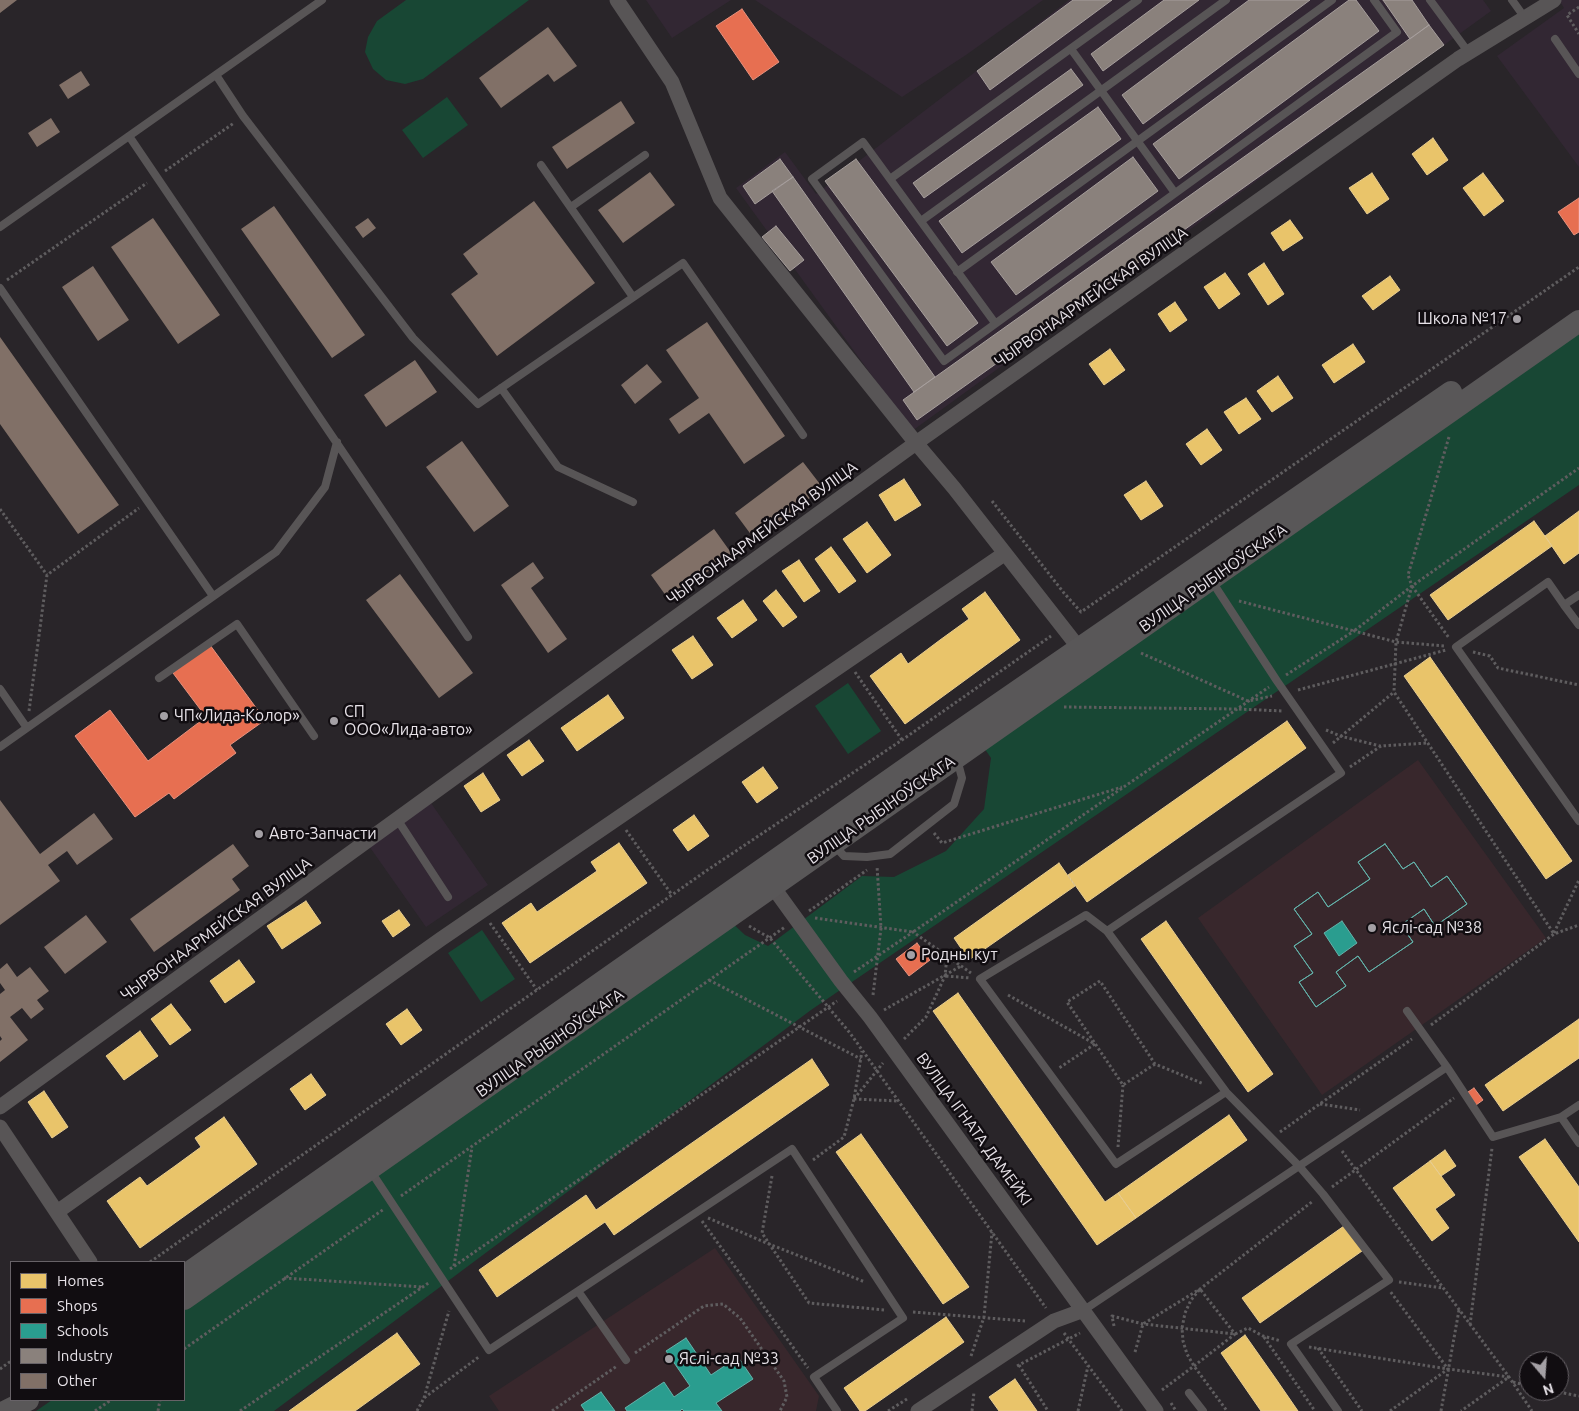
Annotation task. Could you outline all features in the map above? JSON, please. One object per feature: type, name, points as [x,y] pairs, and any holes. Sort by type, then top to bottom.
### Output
[{"type":"main road","name":"ВУЛІЦА РЫБІНОЎСКАГА","points":[[185,1298],[369,1169],[729,905],[826,837],[1079,648],[1579,304]]},
{"type":"main road","name":"ВУЛІЦА РЫБІНОЎСКАГА","points":[[826,837],[956,758],[1216,588],[1579,321]]},
{"type":"main road","name":"ВУЛІЦА РЫБІНОЎСКАГА","points":[[185,1275],[729,905]]},
{"type":"main road","points":[[0,1409],[12,1401]]},
{"type":"main road","points":[[6,1411],[26,1401]]},
{"type":"street","points":[[617,0],[672,82],[720,198],[954,488],[1079,648]]},
{"type":"street","name":"ЧЫРВОНААРМЕЙСКАЯ ВУЛІЦА","points":[[0,1107],[916,443],[1468,53],[1554,0]]},
{"type":"street","points":[[57,1212],[482,912],[1004,554]]},
{"type":"street","name":"ВУЛІЦА ІГНАТА ДАМЕЙКІ","points":[[767,878],[1156,1411]]},
{"type":"street","points":[[0,1127],[89,1261]]},
{"type":"street","points":[[918,1411],[1054,1321],[1084,1310]]},
{"type":"lane","points":[[0,227],[322,0]]},
{"type":"lane","points":[[890,180],[1138,0]]},
{"type":"lane","points":[[921,221],[1226,0]]},
{"type":"lane","points":[[957,272],[1332,0]]},
{"type":"lane","points":[[995,323],[863,142],[812,179],[944,361],[1397,32],[1374,0]]},
{"type":"lane","points":[[1430,0],[1468,53]]},
{"type":"lane","points":[[1512,0],[1525,18]]},
{"type":"lane","points":[[1555,39],[1579,74]]},
{"type":"lane","points":[[1071,49],[1175,193]]},
{"type":"lane","points":[[216,75],[243,116],[413,338],[478,404],[683,263],[803,434]]},
{"type":"lane","points":[[129,136],[468,637]]},
{"type":"lane","points":[[570,207],[645,155]]},
{"type":"lane","points":[[541,165],[633,297]]},
{"type":"lane","points":[[0,287],[213,596]]},
{"type":"lane","points":[[501,388],[558,467],[633,502]]},
{"type":"lane","points":[[0,747],[276,552],[325,487],[336,442]]},
{"type":"lane","points":[[1579,625],[1548,582],[1456,647],[1579,821]]},
{"type":"lane","points":[[1108,931],[1341,773],[1285,693],[1216,588]]},
{"type":"lane","points":[[1564,605],[1579,594]]},
{"type":"lane","points":[[159,678],[237,624],[314,736]]},
{"type":"lane","points":[[0,689],[27,728]]},
{"type":"lane","points":[[826,837],[844,856],[867,857],[890,854],[954,804],[962,778],[956,758]]},
{"type":"lane","points":[[397,819],[448,897]]},
{"type":"lane","points":[[1226,1092],[1116,1164],[980,979],[1086,915],[1108,931],[1226,1092],[1299,1166],[1323,1194],[1387,1282],[1290,1344],[1338,1411]]},
{"type":"lane","points":[[1407,1011],[1493,1137],[1561,1117],[1579,1105]]},
{"type":"lane","points":[[1084,1310],[1447,1067]]},
{"type":"lane","points":[[1561,1117],[1579,1143]]},
{"type":"lane","points":[[369,1169],[489,1350],[792,1149],[903,1318],[814,1377],[837,1411]]},
{"type":"lane","points":[[578,1290],[626,1360]]},
{"type":"lane","points":[[1189,1393],[1202,1411]]},
{"type":"path","points":[[1579,7],[1567,15],[1579,34]]},
{"type":"path","points":[[0,287],[243,116]]},
{"type":"path","points":[[992,501],[1081,612],[1579,267]]},
{"type":"path","points":[[1449,437],[1408,575],[1412,586],[1456,647]]},
{"type":"path","points":[[240,1411],[440,1276],[828,1008],[846,987],[878,957],[1277,681],[1354,631],[1412,586],[1579,468]]},
{"type":"path","points":[[47,575],[148,502]]},
{"type":"path","points":[[0,509],[47,575],[27,728]]},
{"type":"path","points":[[1412,586],[1396,642],[1394,692],[1554,934]]},
{"type":"path","points":[[1216,588],[1354,631],[1396,642],[1456,647],[1490,656],[1498,668],[1579,685]]},
{"type":"path","points":[[151,1261],[706,871],[902,740],[1051,636],[1046,630]]},
{"type":"path","points":[[1141,653],[1248,701],[1395,665],[1456,647]]},
{"type":"path","points":[[847,661],[902,740]]},
{"type":"path","points":[[1324,749],[1394,692]]},
{"type":"path","points":[[1064,707],[1237,709],[1298,712]]},
{"type":"path","points":[[1304,721],[1340,736],[1381,746],[1428,743]]},
{"type":"path","points":[[1341,773],[1381,746]]},
{"type":"path","points":[[927,825],[942,844],[1124,786]]},
{"type":"path","points":[[618,818],[672,895]]},
{"type":"path","points":[[870,1017],[881,928],[876,856]]},
{"type":"path","points":[[870,868],[808,912],[815,918],[914,932],[980,979],[1095,1044]]},
{"type":"path","points":[[706,871],[741,921],[770,938],[850,1033],[1054,1321],[1122,1411]]},
{"type":"path","points":[[1554,934],[1579,880]]},
{"type":"path","points":[[482,912],[537,990]]},
{"type":"path","points":[[185,1348],[796,919]]},
{"type":"path","points":[[1554,934],[1579,925]]},
{"type":"path","points":[[854,1099],[894,1050],[926,1017],[944,976],[947,956]]},
{"type":"path","points":[[850,1033],[870,1017],[962,966]]},
{"type":"path","points":[[944,976],[980,979]]},
{"type":"path","points":[[710,980],[861,1059]]},
{"type":"path","points":[[1116,1164],[1122,1085],[1067,1002],[1100,981],[1155,1064],[1226,1092]]},
{"type":"path","points":[[1050,1074],[1095,1044]]},
{"type":"path","points":[[803,1167],[844,1137],[854,1099],[862,1050]]},
{"type":"path","points":[[1122,1085],[1155,1064]]},
{"type":"path","points":[[1135,1352],[1143,1324],[1200,1289],[1323,1194],[1463,1092]]},
{"type":"path","points":[[854,1099],[898,1101]]},
{"type":"path","points":[[1320,1104],[1378,1112]]},
{"type":"path","points":[[1470,1325],[1493,1137]]},
{"type":"path","points":[[1335,1141],[1513,1382],[1532,1411]]},
{"type":"path","points":[[454,1266],[473,1146]]},
{"type":"path","points":[[774,1161],[762,1233],[809,1303],[1025,1320]]},
{"type":"path","points":[[696,1213],[884,1289]]},
{"type":"path","points":[[696,1213],[814,1377]]},
{"type":"path","points":[[970,1357],[984,1318],[992,1232]]},
{"type":"path","points":[[284,1278],[423,1287]]},
{"type":"path","points":[[1387,1282],[1443,1288]]},
{"type":"path","points":[[1387,1282],[1448,1369]]},
{"type":"path","points":[[1200,1289],[1191,1300],[1185,1314],[1182,1328],[1183,1341],[1187,1354],[1194,1366],[1227,1411]]},
{"type":"path","points":[[1200,1289],[1235,1334]]},
{"type":"path","points":[[417,1411],[424,1398],[453,1296]]},
{"type":"path","points":[[1102,1297],[1112,1316]]},
{"type":"path","points":[[552,1411],[704,1306],[723,1304],[740,1318],[784,1381],[787,1397],[780,1411]]},
{"type":"path","points":[[1441,1411],[1459,1310]]},
{"type":"path","points":[[1012,1370],[1112,1316],[1143,1324],[1235,1334]]},
{"type":"path","points":[[1162,1390],[1235,1334],[1248,1328],[1263,1336],[1290,1344],[1509,1377]]},
{"type":"path","points":[[1263,1336],[1316,1411]]},
{"type":"path","points":[[1318,1348],[1362,1411]]},
{"type":"path","points":[[424,1398],[489,1350]]},
{"type":"path","points":[[1078,1411],[1088,1365]]},
{"type":"path","points":[[1019,1366],[1048,1411]]},
{"type":"path","points":[[1390,1411],[1448,1369]]},
{"type":"path","points":[[1462,1411],[1509,1377]]},
{"type":"path","points":[[1513,1382],[1519,1384]]},
{"type":"path","points":[[972,1411],[974,1389]]},
{"type":"path","points":[[95,1411],[110,1401]]},
{"type":"shaded area","points":[[646,0],[731,0],[672,38]]},
{"type":"shaded area","points":[[755,0],[1043,0],[966,55],[902,97]]},
{"type":"shaded area","points":[[1069,0],[1483,0],[1491,11],[912,431],[736,188],[785,152],[816,194]]},
{"type":"shaded area","points":[[1559,0],[1579,0],[1579,167],[1497,56],[1564,8]]},
{"type":"shaded area","name":"Яслі-сад №38","points":[[1418,760],[1546,938],[1322,1095],[1198,918]]},
{"type":"shaded area","points":[[431,803],[488,885],[426,927],[369,846]]},
{"type":"shaded area","name":"Яслі-сад №33","points":[[715,1248],[819,1396],[816,1411],[499,1411],[489,1396]]},
{"type":"green space","points":[[406,0],[529,0],[423,79],[405,84],[386,80],[373,69],[365,52],[368,37],[377,21]]},
{"type":"green space","points":[[447,97],[468,125],[423,158],[402,130]]},
{"type":"green space","points":[[1579,324],[1579,485],[811,1010],[274,1411],[36,1411],[51,1401],[185,1401],[185,1305],[727,918],[745,935],[768,946],[862,876],[894,877],[946,851],[984,809],[991,758],[980,742]]},
{"type":"green space","points":[[848,683],[881,731],[848,754],[815,706]]},
{"type":"green space","points":[[482,930],[515,979],[481,1002],[448,953]]},
{"type":"building: Homes","points":[[1433,138],[1448,160],[1427,175],[1412,154]]},
{"type":"building: Homes","points":[[1372,173],[1389,199],[1367,214],[1349,188]]},
{"type":"building: Homes","points":[[1483,173],[1504,201],[1484,216],[1463,188]]},
{"type":"building: Homes","points":[[1290,220],[1303,238],[1283,251],[1271,233]]},
{"type":"building: Homes","points":[[1264,263],[1284,294],[1268,305],[1248,274]]},
{"type":"building: Homes","points":[[1225,273],[1240,294],[1219,309],[1204,287]]},
{"type":"building: Homes","points":[[1390,276],[1400,290],[1373,310],[1362,296]]},
{"type":"building: Homes","points":[[1175,302],[1187,320],[1170,332],[1158,314]]},
{"type":"building: Homes","points":[[1353,344],[1365,362],[1334,383],[1322,365]]},
{"type":"building: Homes","points":[[1110,349],[1125,370],[1104,385],[1089,364]]},
{"type":"building: Homes","points":[[1278,376],[1293,398],[1272,412],[1257,391]]},
{"type":"building: Homes","points":[[1246,398],[1261,419],[1239,434],[1224,412]]},
{"type":"building: Homes","points":[[1207,429],[1222,450],[1201,465],[1186,444]]},
{"type":"building: Homes","points":[[904,479],[921,505],[895,521],[879,495]]},
{"type":"building: Homes","points":[[1146,481],[1163,506],[1141,520],[1124,495]]},
{"type":"building: Homes","points":[[1579,511],[1579,553],[1564,564],[1545,536]]},
{"type":"building: Homes","points":[[1534,521],[1552,546],[1448,620],[1430,595]]},
{"type":"building: Homes","points":[[867,522],[891,555],[867,573],[843,539]]},
{"type":"building: Homes","points":[[831,547],[856,581],[839,593],[815,559]]},
{"type":"building: Homes","points":[[799,560],[820,591],[804,602],[782,571]]},
{"type":"building: Homes","points":[[776,590],[797,617],[783,627],[763,601]]},
{"type":"building: Homes","points":[[985,592],[1020,640],[905,724],[870,676],[901,653],[908,664],[969,619],[962,609]]},
{"type":"building: Homes","points":[[743,600],[757,620],[732,638],[717,618]]},
{"type":"building: Homes","points":[[693,636],[713,665],[692,679],[672,650]]},
{"type":"building: Homes","points":[[1430,657],[1572,861],[1546,879],[1404,676]]},
{"type":"building: Homes","points":[[608,695],[624,718],[577,751],[561,728]]},
{"type":"building: Homes","points":[[1287,721],[1306,748],[1087,902],[1068,875]]},
{"type":"building: Homes","points":[[529,740],[544,761],[522,776],[507,755]]},
{"type":"building: Homes","points":[[763,767],[778,788],[757,803],[742,782]]},
{"type":"building: Homes","points":[[483,773],[500,800],[481,812],[464,786]]},
{"type":"building: Homes","points":[[694,815],[709,836],[688,851],[673,830]]},
{"type":"building: Homes","points":[[619,843],[647,883],[530,963],[502,923],[531,903],[537,912],[597,871],[591,862]]},
{"type":"building: Homes","points":[[1059,863],[1075,886],[969,960],[954,938]]},
{"type":"building: Homes","points":[[306,901],[321,923],[282,949],[267,926]]},
{"type":"building: Homes","points":[[399,910],[410,925],[393,937],[382,921]]},
{"type":"building: Homes","points":[[1166,921],[1273,1074],[1248,1092],[1141,939]]},
{"type":"building: Homes","points":[[239,960],[255,982],[225,1003],[210,981]]},
{"type":"building: Homes","points":[[958,993],[1105,1202],[1118,1193],[1136,1218],[1097,1245],[933,1011]]},
{"type":"building: Homes","points":[[171,1004],[191,1030],[170,1045],[151,1019]]},
{"type":"building: Homes","points":[[407,1009],[422,1030],[401,1045],[386,1024]]},
{"type":"building: Homes","points":[[1579,1019],[1579,1058],[1503,1111],[1485,1085]]},
{"type":"building: Homes","points":[[140,1031],[158,1056],[124,1080],[106,1056]]},
{"type":"building: Homes","points":[[812,1059],[829,1085],[614,1235],[605,1222],[497,1297],[479,1270],[586,1195],[596,1210]]},
{"type":"building: Homes","points":[[311,1074],[326,1095],[305,1110],[290,1089]]},
{"type":"building: Homes","points":[[44,1091],[68,1127],[52,1138],[28,1102]]},
{"type":"building: Homes","points":[[1229,1115],[1247,1140],[1136,1218],[1118,1193]]},
{"type":"building: Homes","points":[[224,1117],[257,1164],[140,1248],[107,1201],[140,1177],[147,1186],[175,1166],[201,1147],[195,1138]]},
{"type":"building: Homes","points":[[861,1134],[969,1287],[943,1304],[836,1152]]},
{"type":"building: Homes","points":[[1545,1139],[1579,1187],[1579,1242],[1519,1157]]},
{"type":"building: Homes","points":[[1445,1150],[1456,1166],[1441,1176],[1430,1161]]},
{"type":"building: Homes","points":[[1430,1161],[1455,1195],[1435,1209],[1449,1228],[1432,1241],[1393,1188]]},
{"type":"building: Homes","points":[[1344,1226],[1362,1251],[1260,1323],[1242,1298]]},
{"type":"building: Homes","points":[[946,1317],[964,1342],[865,1411],[860,1411],[844,1388]]},
{"type":"building: Homes","points":[[397,1333],[420,1364],[355,1411],[289,1411]]},
{"type":"building: Homes","points":[[1245,1335],[1298,1411],[1261,1411],[1221,1353]]},
{"type":"building: Homes","points":[[1015,1379],[1037,1411],[999,1411],[989,1397]]},
{"type":"building: Shops","points":[[742,9],[779,62],[753,80],[716,26]]},
{"type":"building: Shops","points":[[1579,198],[1579,232],[1574,235],[1558,212]]},
{"type":"building: Shops","points":[[210,645],[265,720],[230,745],[236,753],[174,799],[169,793],[135,817],[75,736],[110,710],[148,761],[206,717],[173,673]]},
{"type":"building: Shops","points":[[917,943],[930,960],[909,976],[896,959]]},
{"type":"building: Shops","points":[[1474,1088],[1483,1100],[1476,1105],[1468,1092]]},
{"type":"building: Schools","points":[[1385,844],[1403,869],[1414,862],[1431,887],[1447,876],[1467,904],[1435,926],[1424,909],[1401,925],[1413,942],[1369,972],[1358,956],[1336,972],[1346,986],[1316,1007],[1299,982],[1313,973],[1294,946],[1312,934],[1294,909],[1318,892],[1328,907],[1370,879],[1358,862]],"holes":[[[1342,921],[1357,943],[1339,956],[1324,933]]]},
{"type":"building: Schools","points":[[1385,844],[1403,869],[1414,862],[1431,887],[1447,876],[1467,904],[1435,926],[1424,909],[1401,925],[1413,942],[1369,972],[1358,956],[1336,972],[1346,986],[1316,1007],[1299,982],[1313,973],[1294,946],[1312,934],[1294,909],[1318,892],[1328,907],[1370,879],[1358,862]]},
{"type":"building: Schools","points":[[686,1338],[711,1375],[738,1357],[753,1379],[716,1403],[722,1411],[684,1411],[682,1409],[680,1411],[627,1411],[625,1408],[664,1382],[674,1397],[690,1386],[666,1351]]},
{"type":"building: Schools","points":[[601,1392],[615,1411],[585,1411],[581,1405]]},
{"type":"building: Industry","points":[[1073,0],[1112,0],[990,90],[977,71]]},
{"type":"building: Industry","points":[[1164,0],[1199,0],[1103,71],[1091,54]]},
{"type":"building: Industry","points":[[1249,0],[1310,0],[1143,124],[1122,95]]},
{"type":"building: Industry","points":[[1349,0],[1356,0],[1379,31],[1179,179],[1153,144]]},
{"type":"building: Industry","points":[[1383,0],[1412,0],[1429,25],[1410,39]]},
{"type":"building: Industry","points":[[1429,25],[1444,45],[917,420],[903,400]]},
{"type":"building: Industry","points":[[1071,69],[1083,85],[924,198],[913,183]]},
{"type":"building: Industry","points":[[1098,107],[1121,139],[962,253],[939,221]]},
{"type":"building: Industry","points":[[1133,157],[1158,191],[1016,295],[991,262]]},
{"type":"building: Industry","points":[[780,159],[793,177],[755,204],[743,186]]},
{"type":"building: Industry","points":[[856,159],[978,323],[947,346],[825,181]]},
{"type":"building: Industry","points":[[793,177],[935,377],[914,392],[772,191]]},
{"type":"building: Industry","points":[[776,226],[804,260],[790,271],[762,237]]},
{"type":"building: Other","points":[[0,0],[17,0],[0,13]]},
{"type":"building: Other","points":[[548,27],[577,66],[554,82],[548,74],[501,108],[479,78]]},
{"type":"building: Other","points":[[81,71],[90,85],[68,99],[59,85]]},
{"type":"building: Other","points":[[621,101],[635,123],[567,169],[552,147]]},
{"type":"building: Other","points":[[51,118],[60,132],[37,147],[28,133]]},
{"type":"building: Other","points":[[650,172],[675,205],[623,243],[598,210]]},
{"type":"building: Other","points":[[534,201],[595,283],[497,356],[451,294],[478,274],[463,254]]},
{"type":"building: Other","points":[[274,206],[365,335],[332,358],[241,229]]},
{"type":"building: Other","points":[[153,218],[220,315],[178,344],[111,247]]},
{"type":"building: Other","points":[[368,218],[376,228],[363,238],[355,227]]},
{"type":"building: Other","points":[[93,266],[129,320],[98,341],[62,287]]},
{"type":"building: Other","points":[[707,322],[785,436],[744,464],[709,413],[679,434],[669,419],[699,398],[666,350]]},
{"type":"building: Other","points":[[0,337],[119,505],[78,534],[0,424]]},
{"type":"building: Other","points":[[415,360],[437,392],[386,427],[364,395]]},
{"type":"building: Other","points":[[647,364],[662,382],[635,404],[621,385]]},
{"type":"building: Other","points":[[462,441],[509,506],[474,532],[426,467]]},
{"type":"building: Other","points":[[803,462],[823,488],[755,540],[735,513]]},
{"type":"building: Other","points":[[714,529],[732,554],[669,600],[651,575]]},
{"type":"building: Other","points":[[533,562],[544,578],[531,588],[567,639],[548,653],[501,585]]},
{"type":"building: Other","points":[[400,574],[473,673],[439,698],[366,600]]},
{"type":"building: Other","points":[[0,800],[40,854],[94,813],[113,839],[77,865],[67,851],[48,865],[60,881],[0,925]]},
{"type":"building: Other","points":[[233,844],[249,866],[232,879],[240,890],[154,952],[130,919]]},
{"type":"building: Other","points":[[86,915],[107,942],[65,974],[44,947]]},
{"type":"building: Other","points":[[7,963],[17,977],[30,967],[49,991],[37,1000],[44,1009],[31,1019],[22,1008],[10,1017],[28,1040],[0,1062],[0,1041],[2,1039],[0,1036],[0,994],[5,990],[0,983],[0,969]]},
{"type":"place","name":"Школа №17","points":[[1517,319]]},
{"type":"place","name":"ЧП«Лида-Колор»","points":[[164,716]]},
{"type":"place","name":"СП ООО«Лида-авто»","points":[[334,721]]},
{"type":"place","name":"Авто-Запчасти","points":[[259,834]]},
{"type":"place","name":"Яслі-сад №38","points":[[1372,928]]},
{"type":"place","name":"Родны кут","points":[[911,955]]},
{"type":"place","name":"Яслі-сад №33","points":[[669,1359]]}]
